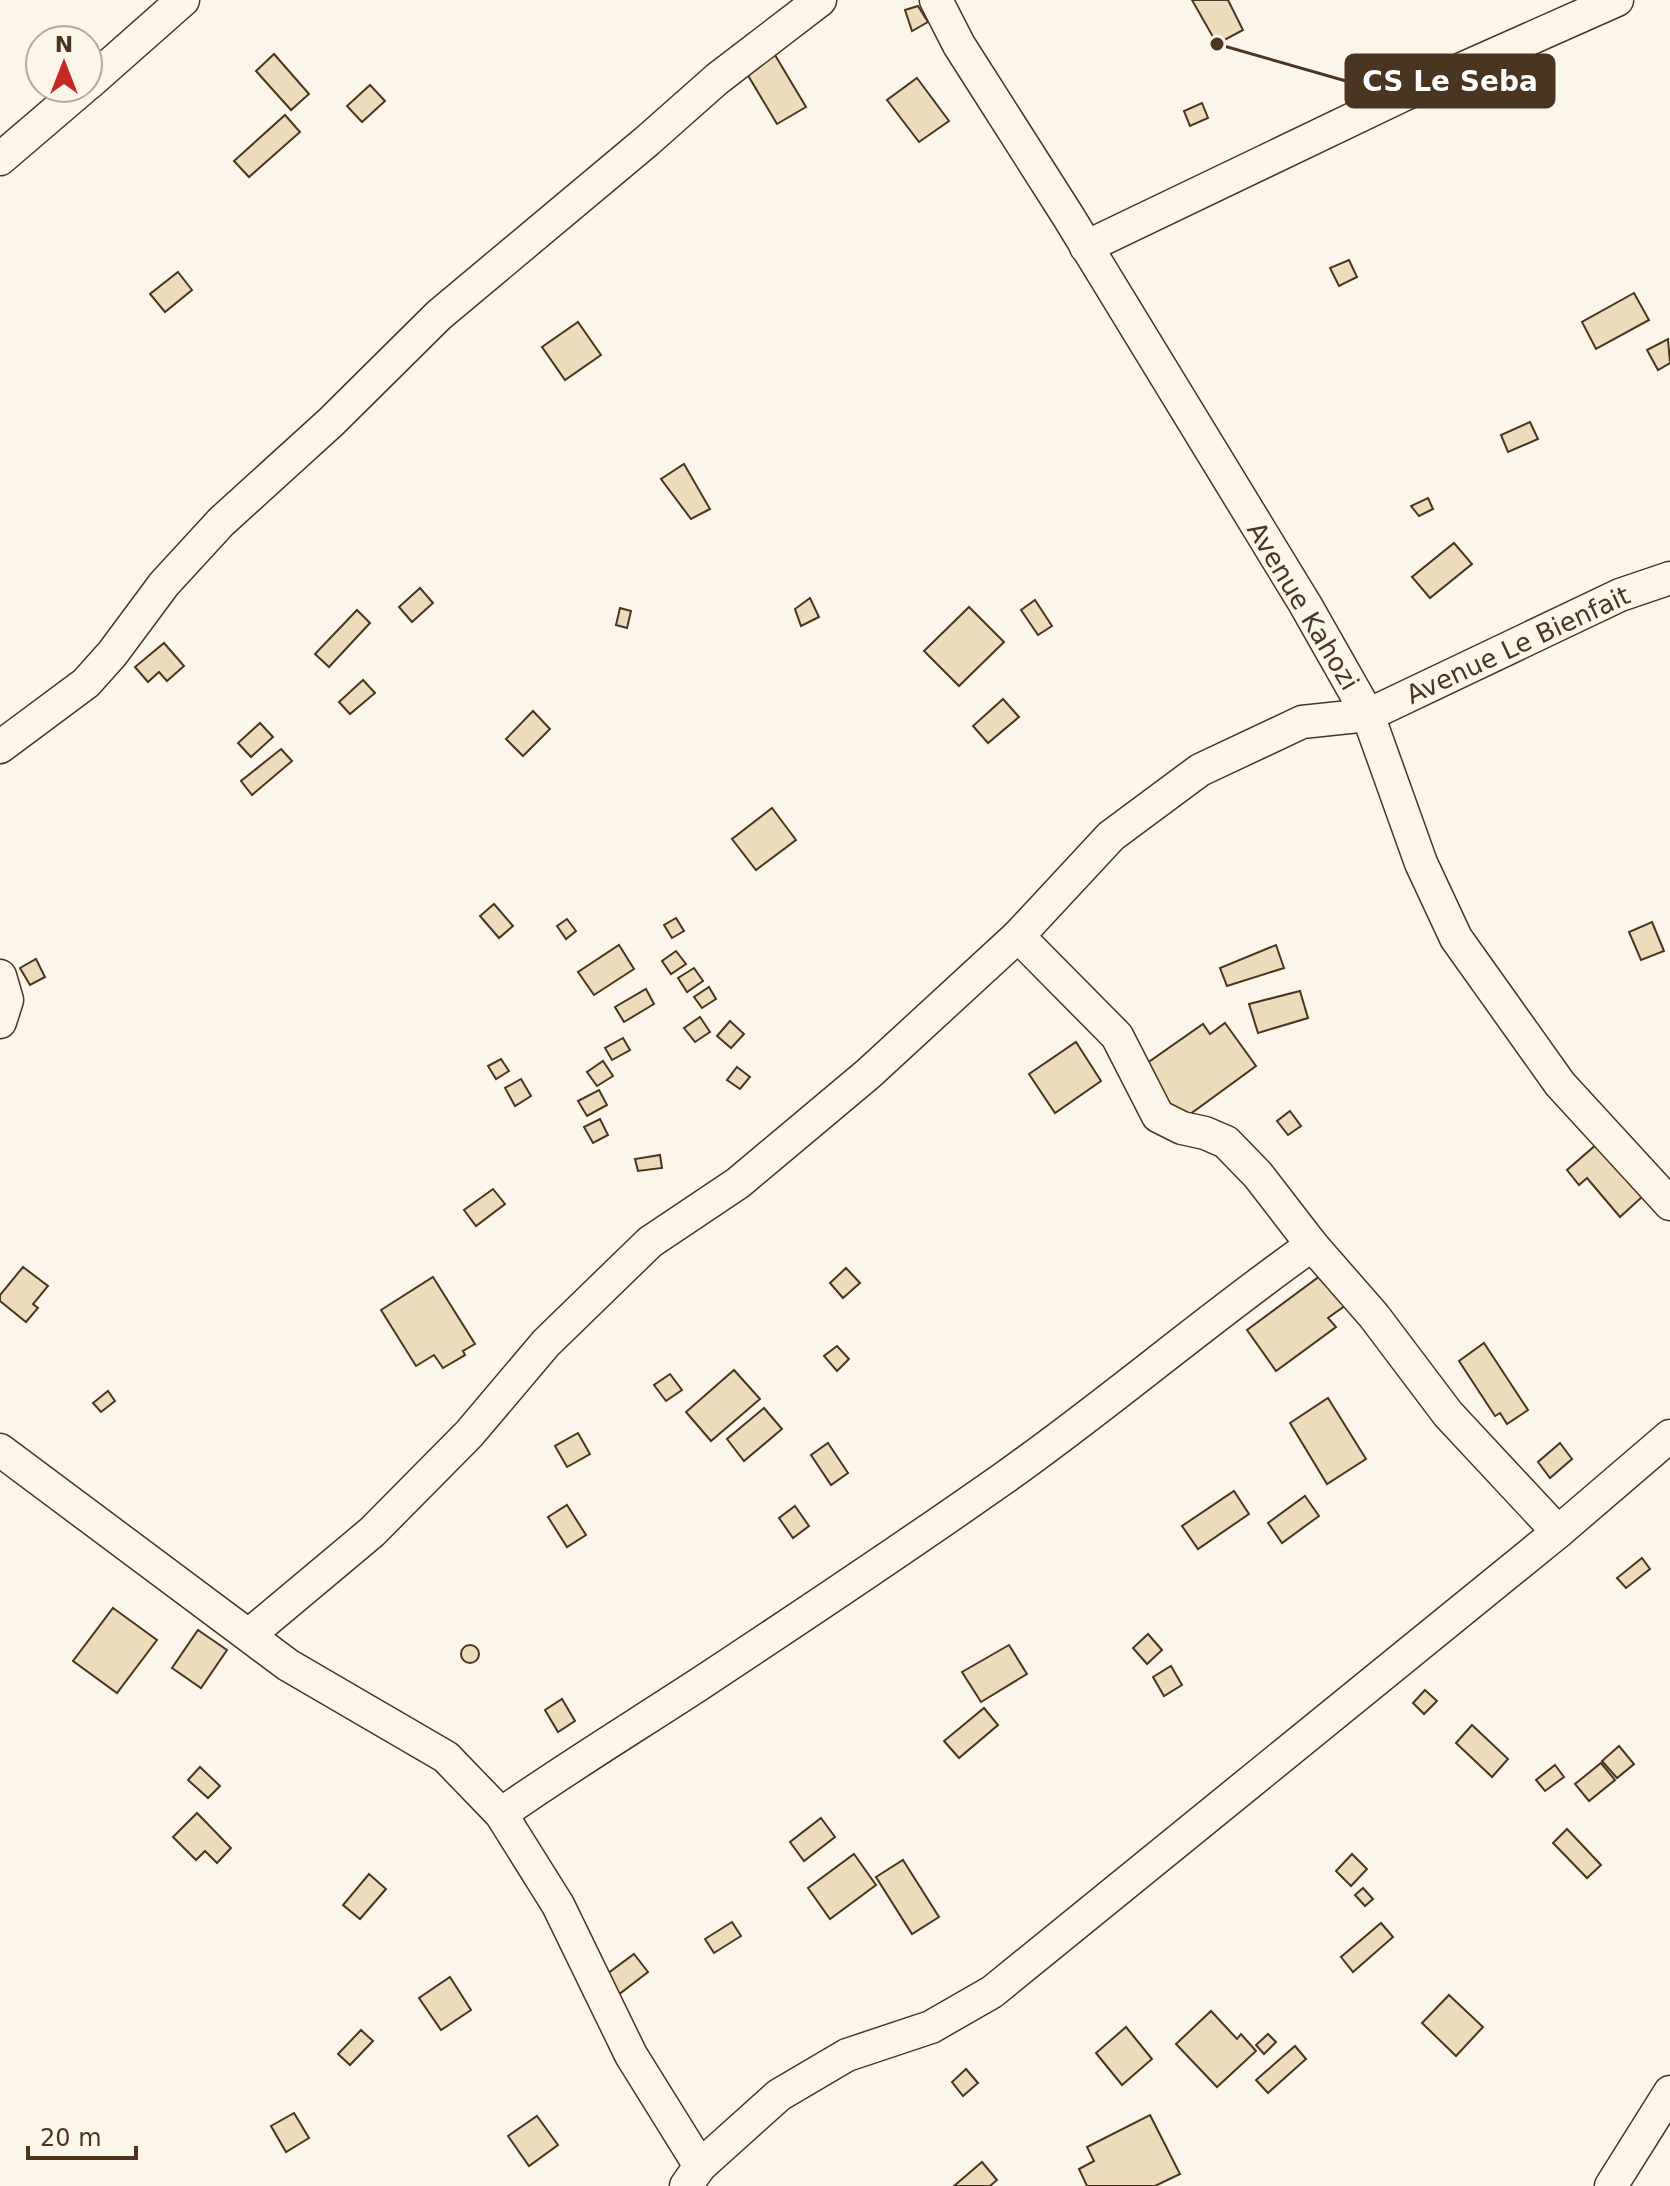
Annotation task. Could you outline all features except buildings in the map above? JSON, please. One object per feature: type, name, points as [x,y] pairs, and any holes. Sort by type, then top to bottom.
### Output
[{"type":"street","points":[[104,70],[183,0]]},
{"type":"street","points":[[0,747],[86,683],[112,654],[164,584],[221,522],[331,422],[439,315],[717,79],[820,0]]},
{"type":"street","name":"Avenue Kahozi","points":[[936,0],[959,45],[1305,604],[1368,715],[1421,863],[1456,938],[1560,1084],[1670,1204]]},
{"type":"street","points":[[1086,247],[1403,95],[1617,0]]},
{"type":"street","points":[[0,159],[64,104]]},
{"type":"street","name":"Avenue Le Bienfait","points":[[249,1635],[372,1532],[469,1434],[546,1343],[650,1242],[738,1183],[868,1074],[1018,936],[1111,836],[1200,770],[1302,722],[1368,715],[1620,595],[1670,578]]},
{"type":"street","points":[[1018,936],[1117,1036],[1158,1116],[1182,1128],[1226,1142],[1258,1175],[1312,1245],[1374,1316],[1448,1414],[1558,1532]]},
{"type":"street","points":[[0,976],[7,1000],[0,1022]]},
{"type":"street","points":[[501,1814],[577,1760],[708,1678],[901,1550],[1050,1446],[1259,1282],[1312,1245]]},
{"type":"street","points":[[0,1450],[288,1665],[446,1757],[501,1814],[558,1905],[693,2176],[779,2095],[847,2055],[931,2027],[992,1992],[1558,1532],[1670,1436]]},
{"type":"street","points":[[1611,2186],[1670,2092]]},
{"type":"place","name":"CS Le Seba","points":[[1217,44]]}]
